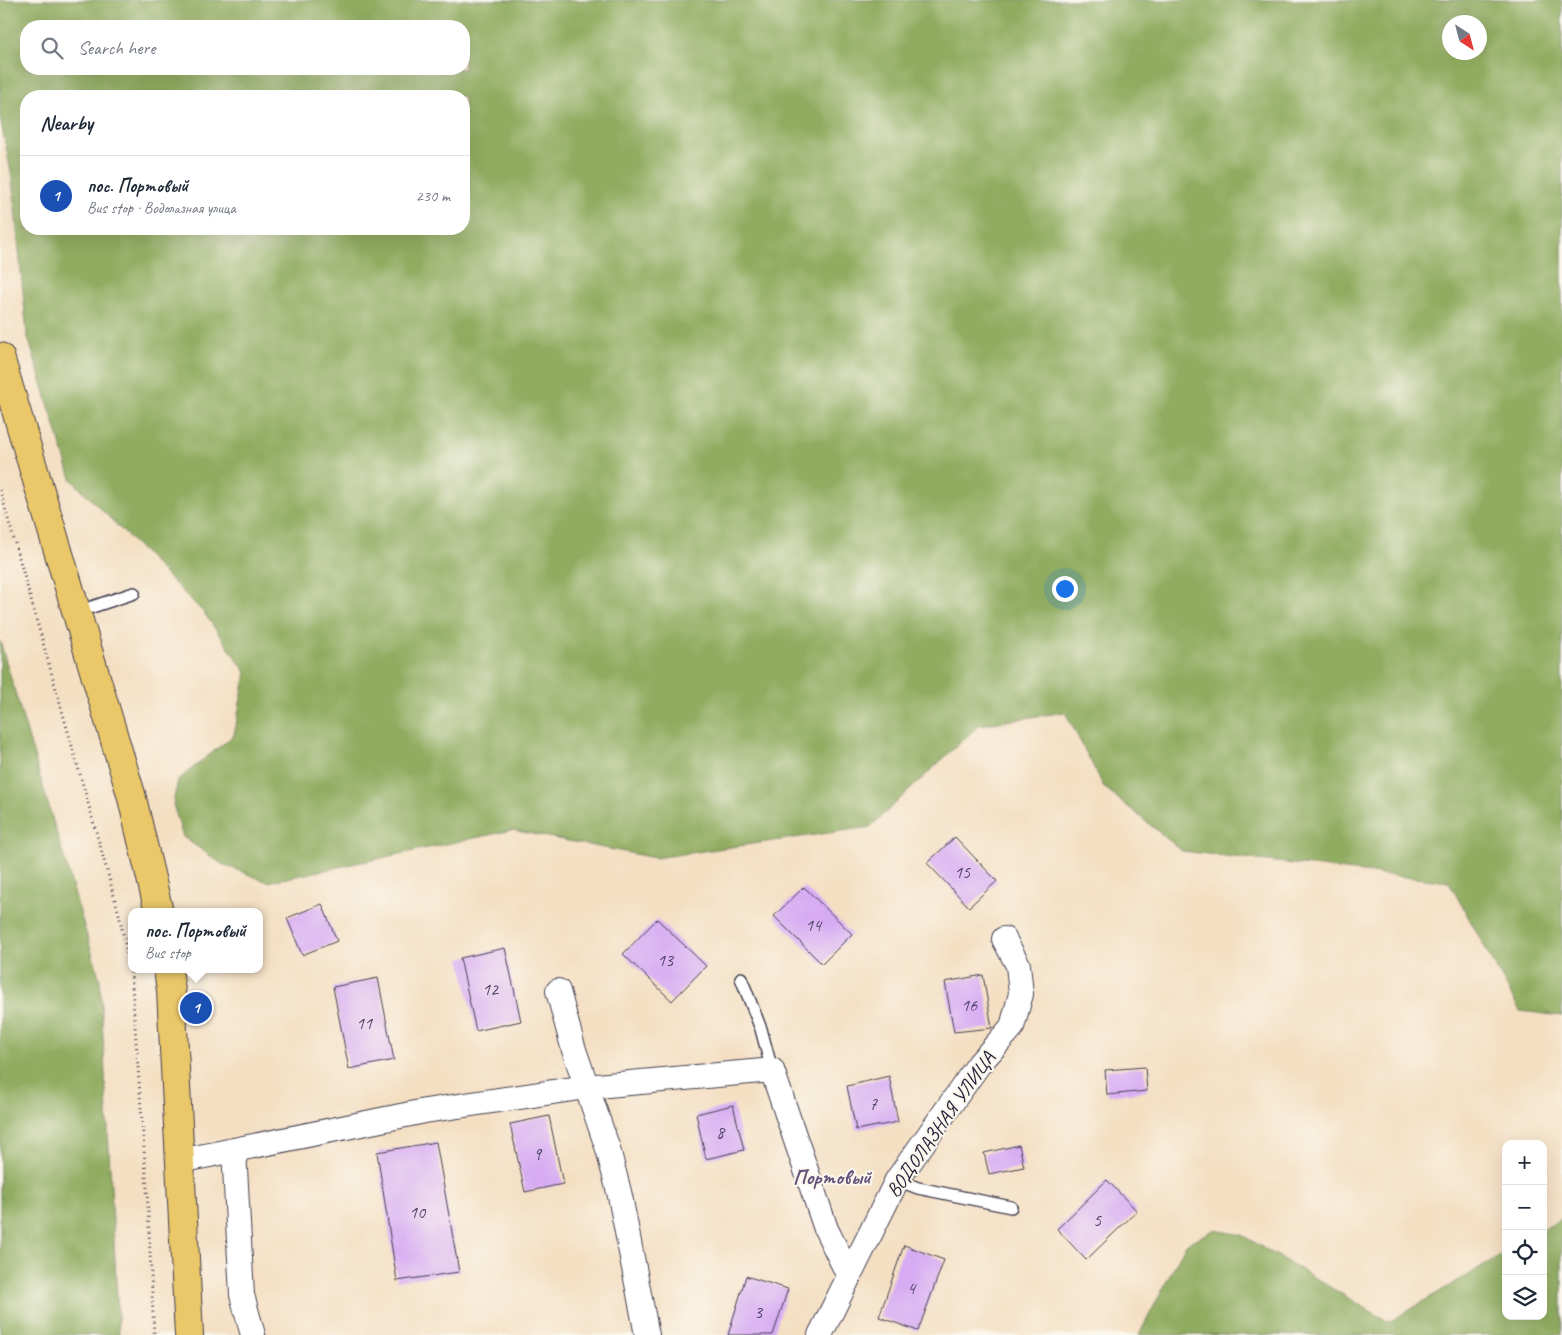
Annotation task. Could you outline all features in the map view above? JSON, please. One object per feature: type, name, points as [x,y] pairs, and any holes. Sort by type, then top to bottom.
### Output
[{"type":"main road","points":[[0,357],[131,794],[158,908]]},
{"type":"main road","points":[[169,973],[189,1335]]},
{"type":"street","name":"ВОДОЛАЗНАЯ УЛИЦА","points":[[820,1335],[897,1180],[979,1064],[1012,1026],[1021,994],[1018,965],[1004,939]]},
{"type":"street","points":[[558,991],[573,1047],[608,1150],[620,1196],[647,1335]]},
{"type":"street","points":[[180,1161],[425,1111],[586,1088],[772,1070],[826,1229],[849,1276]]},
{"type":"street","points":[[234,1150],[242,1295],[253,1335]]},
{"type":"lane","points":[[76,612],[134,593]]},
{"type":"lane","points":[[741,978],[761,1029],[772,1070]]},
{"type":"lane","points":[[897,1180],[918,1188],[1011,1207]]},
{"type":"path","points":[[0,490],[119,914],[128,958]]},
{"type":"path","points":[[131,973],[148,1188],[154,1335]]},
{"type":"green space","points":[[0,0],[1562,0],[1562,1016],[1520,1011],[1449,882],[1182,851],[1104,787],[1065,712],[979,725],[870,827],[655,858],[512,830],[268,882],[222,864],[183,837],[173,804],[178,780],[234,735],[246,672],[204,613],[71,479],[27,334],[12,177],[0,117]]},
{"type":"green space","points":[[0,641],[100,980],[119,1335],[0,1335]]},
{"type":"green space","points":[[1562,1218],[1562,1335],[1139,1335],[1186,1244],[1214,1230],[1242,1235],[1389,1322],[1502,1254],[1502,1320],[1547,1320],[1547,1227]]},
{"type":"building","points":[[955,837],[997,881],[969,907],[927,863]]},
{"type":"building","points":[[804,887],[852,934],[822,964],[774,916]]},
{"type":"building","points":[[322,904],[337,941],[302,955],[287,918]]},
{"type":"building","points":[[657,919],[706,966],[672,1001],[623,954]]},
{"type":"building","points":[[505,948],[521,1021],[476,1031],[460,958]]},
{"type":"building","points":[[983,975],[992,1028],[954,1032],[945,982]]},
{"type":"building","points":[[378,978],[394,1060],[349,1069],[333,987]]},
{"type":"building","points":[[1145,1067],[1147,1091],[1107,1095],[1105,1070]]},
{"type":"building","points":[[889,1076],[898,1122],[856,1130],[847,1086]]},
{"type":"building","points":[[733,1105],[744,1150],[706,1159],[696,1114]]},
{"type":"building","points":[[549,1116],[563,1184],[525,1192],[510,1124]]},
{"type":"building","points":[[436,1142],[459,1272],[397,1281],[377,1152]]},
{"type":"building","points":[[1019,1145],[1024,1167],[989,1174],[984,1153]]},
{"type":"building","points":[[1107,1180],[1137,1211],[1086,1260],[1057,1229]]},
{"type":"building","points":[[904,1245],[944,1260],[918,1331],[879,1317]]},
{"type":"building","points":[[746,1276],[788,1289],[773,1335],[728,1335]]},
{"type":"place","name":"пос. Портовый","points":[[196,1008]]},
{"type":"district","name":"Портовый","points":[[832,1177]]}]
